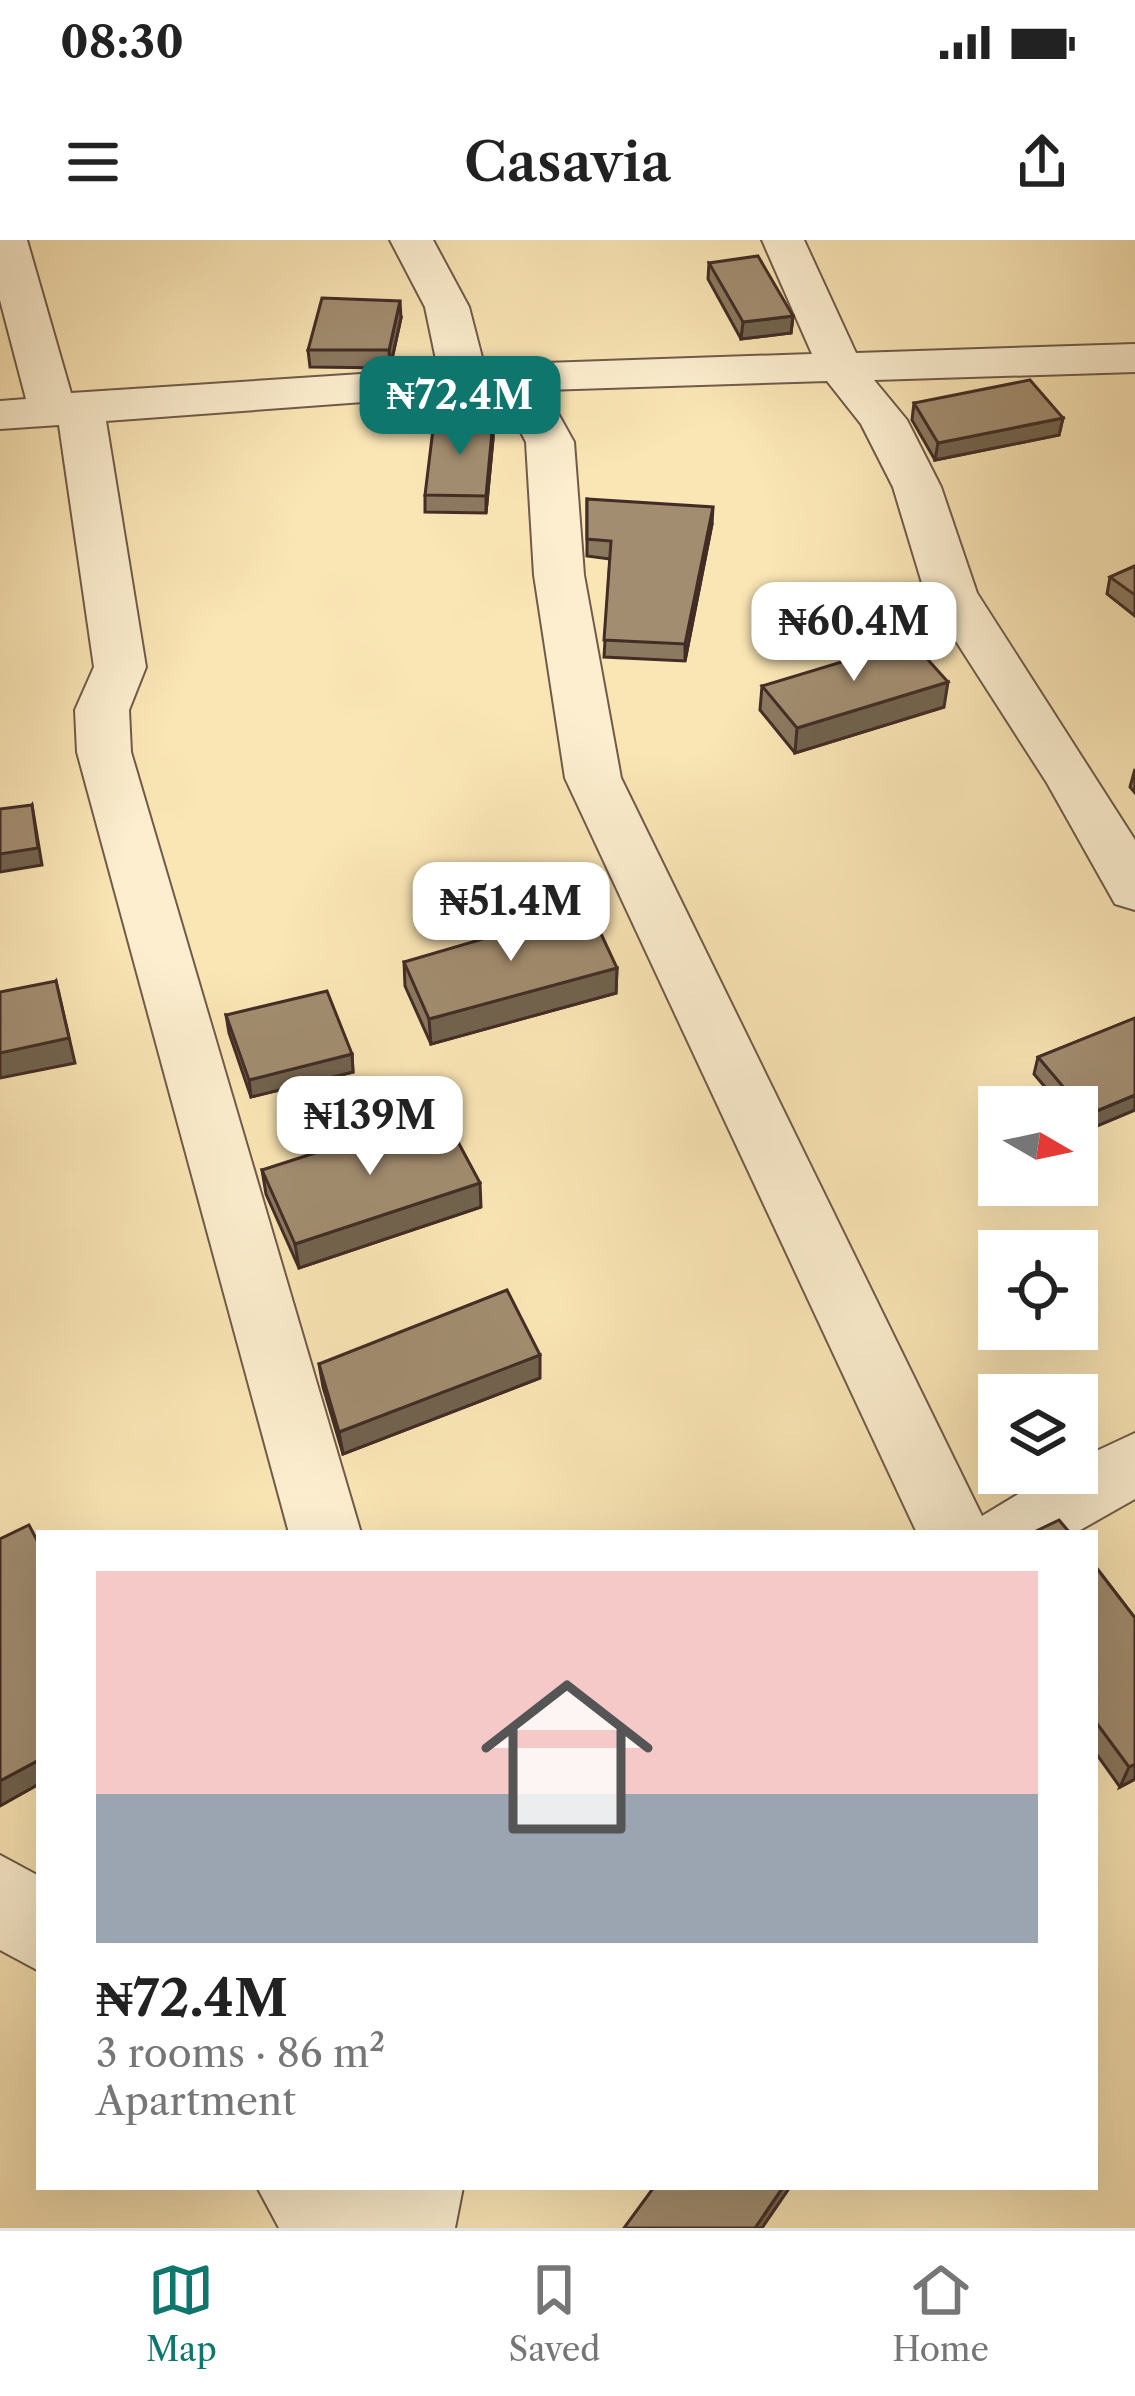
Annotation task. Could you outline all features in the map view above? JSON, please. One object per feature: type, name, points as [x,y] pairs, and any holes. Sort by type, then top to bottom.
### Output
[{"type":"street","points":[[6,240],[66,406],[120,667],[102,710],[104,752],[324,1530]]},
{"type":"street","points":[[411,240],[435,277],[462,362],[489,379],[550,442],[559,575],[593,778],[952,1530]]},
{"type":"street","points":[[783,240],[841,369],[883,420],[917,488],[951,593],[1074,782],[1135,890]]},
{"type":"street","points":[[0,415],[66,406],[489,379],[1135,358]]},
{"type":"street","points":[[1015,1530],[1135,1462]]},
{"type":"street","points":[[0,1894],[36,1928]]},
{"type":"street","points":[[304,2190],[326,2212],[380,2228]]},
{"type":"street","points":[[410,2228],[418,2190]]},
{"type":"building","points":[[758,256],[793,316],[743,322],[709,263]]},
{"type":"building","points":[[322,298],[400,301],[389,350],[308,350]]},
{"type":"building","points":[[1030,380],[1063,418],[938,443],[914,403]]},
{"type":"building","points":[[434,421],[493,421],[486,496],[425,495]]},
{"type":"building","points":[[587,499],[713,507],[685,644],[604,640],[611,541],[587,539]]},
{"type":"building","points":[[1135,566],[1135,595],[1110,577]]},
{"type":"building","points":[[911,641],[948,682],[797,728],[762,686]]},
{"type":"building","points":[[32,805],[38,848],[0,854],[0,809]]},
{"type":"building","points":[[589,908],[617,968],[429,1019],[404,962]]},
{"type":"building","points":[[56,981],[69,1038],[0,1053],[0,992]]},
{"type":"building","points":[[327,991],[352,1054],[249,1080],[226,1015]]},
{"type":"building","points":[[1135,1018],[1135,1095],[1098,1110],[1098,1086],[1062,1086],[1038,1057]]},
{"type":"building","points":[[442,1112],[480,1183],[295,1244],[262,1170]]},
{"type":"building","points":[[507,1290],[540,1355],[339,1432],[319,1364]]},
{"type":"building","points":[[1059,1520],[1067,1530],[1038,1530]]},
{"type":"building","points":[[29,1525],[36,1538],[36,1762],[0,1781],[0,1539]]},
{"type":"building","points":[[1098,1570],[1135,1618],[1135,1764],[1129,1767],[1098,1725]]},
{"type":"building","points":[[652,2190],[781,2190],[755,2228],[624,2228]]}]
